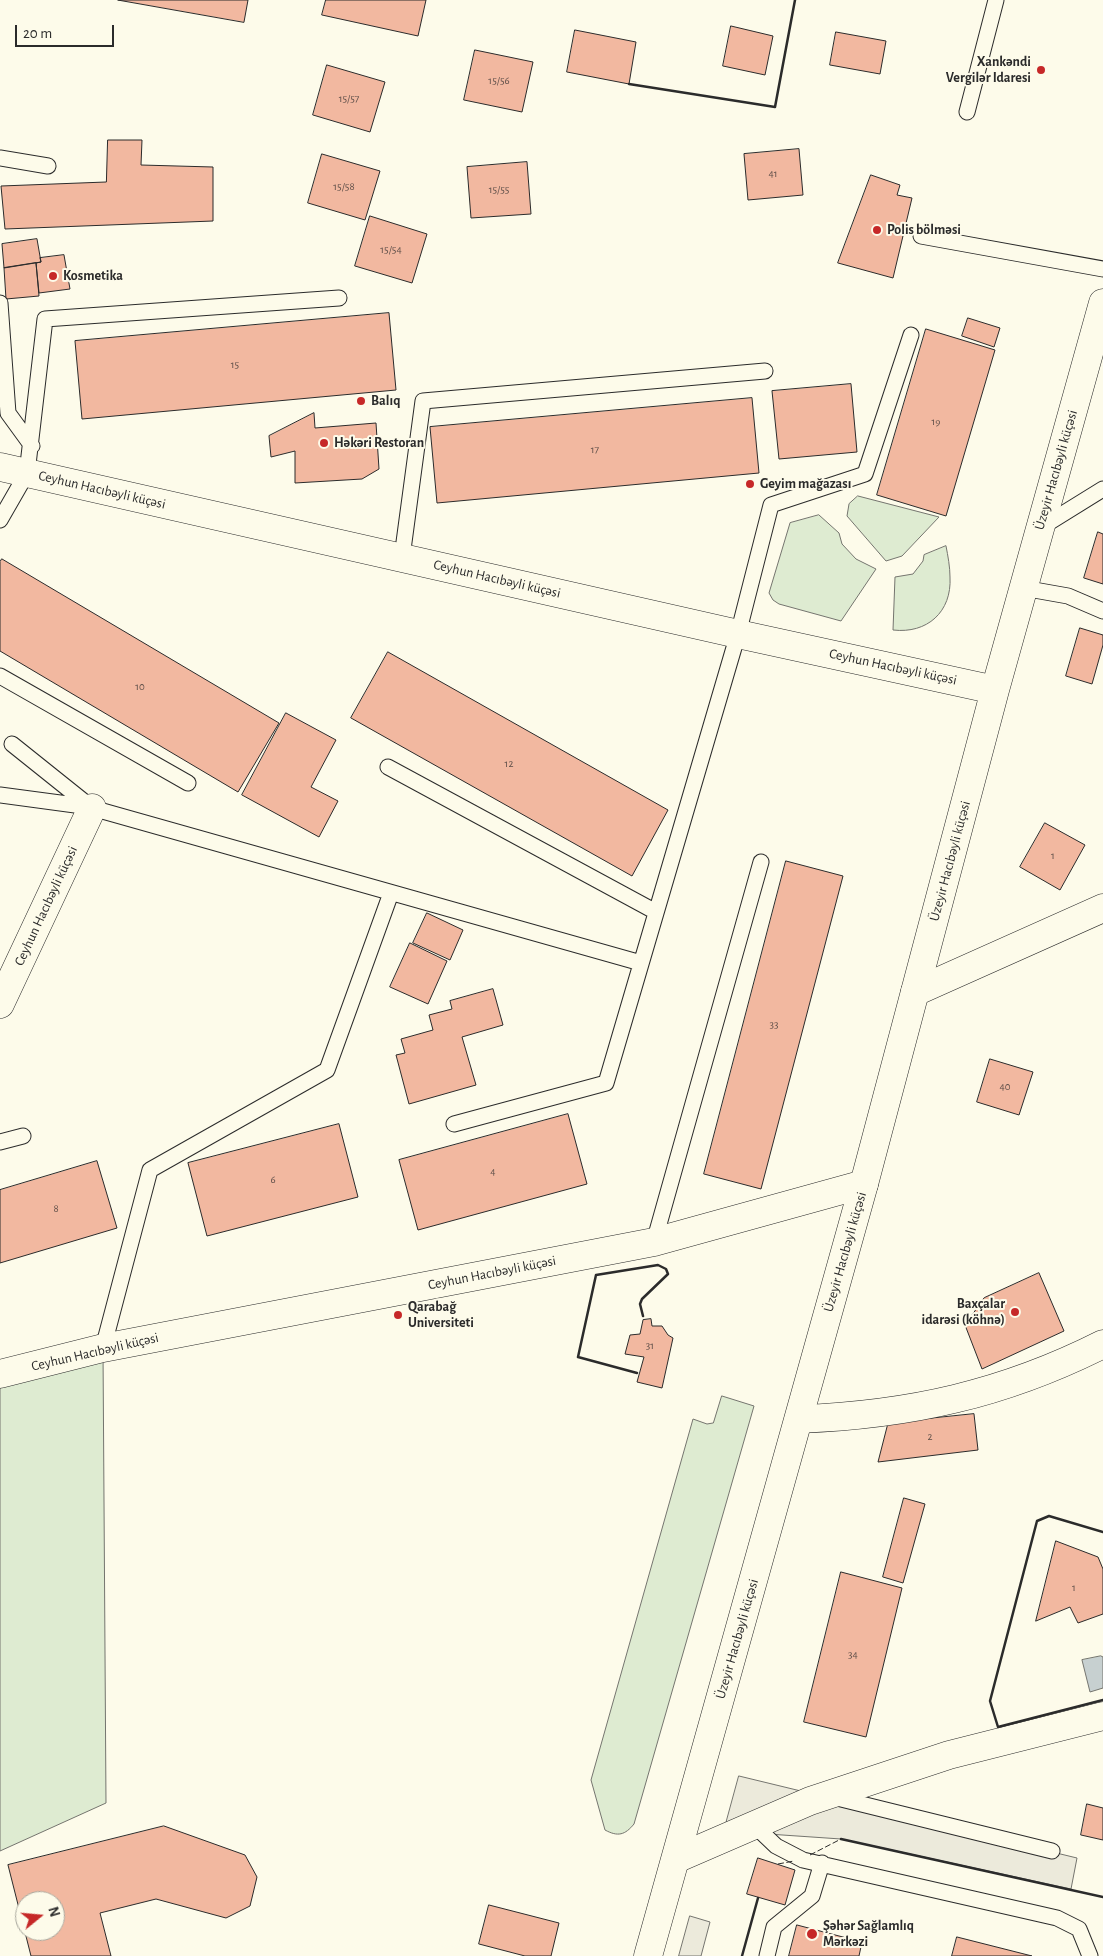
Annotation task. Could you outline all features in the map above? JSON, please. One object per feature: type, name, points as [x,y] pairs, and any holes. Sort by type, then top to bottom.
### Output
[{"type":"street","name":"Üzeyir Hacıbəyli küçəsi","points":[[648,1956],[864,1184],[995,690],[1103,303]]},
{"type":"street","name":"Ceyhun Hacıbəyli küçəsi","points":[[0,467],[738,634],[995,690]]},
{"type":"street","name":"Ceyhun Hacıbəyli küçəsi","points":[[0,1004],[92,808]]},
{"type":"street","points":[[915,992],[1103,908]]},
{"type":"street","name":"Ceyhun Hacıbəyli küçəsi","points":[[0,1374],[103,1348],[654,1242],[864,1184]]},
{"type":"street","points":[[799,1419],[844,1417],[908,1410],[984,1393],[1063,1364],[1103,1344]]},
{"type":"street","points":[[676,1859],[827,1795],[949,1754],[1103,1716]]},
{"type":"lane","points":[[967,112],[996,0]]},
{"type":"lane","points":[[0,158],[48,166]]},
{"type":"lane","points":[[921,236],[1103,269]]},
{"type":"lane","points":[[0,520],[27,473],[32,446],[45,319],[339,298]]},
{"type":"lane","points":[[0,303],[8,413],[32,446]]},
{"type":"lane","points":[[454,1124],[606,1083],[738,634],[771,505],[865,474],[911,335]]},
{"type":"lane","points":[[402,557],[423,401],[765,371]]},
{"type":"lane","points":[[1040,528],[1103,489]]},
{"type":"lane","points":[[1023,588],[1068,596],[1103,611]]},
{"type":"lane","points":[[0,676],[188,783]]},
{"type":"lane","points":[[12,744],[92,808]]},
{"type":"lane","points":[[388,767],[656,912]]},
{"type":"lane","points":[[0,795],[92,808],[641,963]]},
{"type":"lane","points":[[654,1242],[761,862]]},
{"type":"lane","points":[[103,1348],[150,1170],[327,1070],[391,893]]},
{"type":"lane","points":[[0,1142],[23,1136]]},
{"type":"lane","points":[[827,1795],[1052,1851]]},
{"type":"lane","points":[[754,1825],[776,1846],[803,1860],[1057,1918],[1079,1930],[1090,1956]]},
{"type":"lane","points":[[766,1956],[774,1926],[812,1896],[822,1864]]},
{"type":"green space","points":[[858,496],[939,517],[902,556],[886,561],[847,516],[849,504]]},
{"type":"green space","points":[[819,515],[839,533],[842,544],[856,559],[876,569],[841,621],[779,604],[773,600],[769,593],[790,523]]},
{"type":"green space","points":[[946,546],[950,569],[950,589],[942,610],[927,624],[917,628],[893,630],[895,577],[913,574],[923,561],[924,555]]},
{"type":"green space","points":[[103,1348],[106,1803],[0,1851],[0,1379]]},
{"type":"green space","points":[[722,1396],[754,1406],[634,1824],[624,1833],[614,1834],[605,1830],[591,1780],[693,1419],[707,1424],[713,1423]]},
{"type":"shaded area","points":[[1103,1657],[1103,1688],[1090,1692],[1082,1660]]},
{"type":"shaded area","points":[[739,1776],[1077,1858],[1071,1889],[841,1839],[724,1831]]},
{"type":"shaded area","points":[[690,1916],[710,1922],[701,1956],[679,1956]]},
{"type":"building","points":[[118,0],[248,0],[244,22]]},
{"type":"building","points":[[326,0],[426,0],[418,36],[322,15]]},
{"type":"building","points":[[731,26],[773,36],[765,75],[723,66]]},
{"type":"building","points":[[575,30],[636,42],[629,84],[567,72]]},
{"type":"building","points":[[836,32],[886,41],[880,74],[830,65]]},
{"type":"building","points":[[475,50],[533,62],[522,112],[464,100]]},
{"type":"building","points":[[327,65],[385,82],[370,132],[313,115]]},
{"type":"building","points":[[108,140],[142,140],[141,165],[213,167],[213,221],[5,229],[1,186],[106,182]]},
{"type":"building","points":[[799,149],[803,195],[748,200],[744,154]]},
{"type":"building","points":[[322,154],[380,171],[365,220],[308,203]]},
{"type":"building","points":[[527,162],[531,214],[471,218],[467,167]]},
{"type":"building","name":"Polis bölməsi","points":[[871,175],[900,185],[897,195],[912,198],[893,278],[838,263]]},
{"type":"building","points":[[370,216],[427,234],[412,283],[355,266]]},
{"type":"building","points":[[37,239],[41,262],[4,268],[2,244]]},
{"type":"building","name":"Kosmetika","points":[[64,255],[70,289],[39,293],[36,263],[41,262],[40,258]]},
{"type":"building","points":[[36,263],[39,296],[6,299],[4,268]]},
{"type":"building","points":[[389,313],[396,390],[82,419],[75,341]]},
{"type":"building","points":[[968,318],[1000,328],[994,347],[962,336]]},
{"type":"building","points":[[926,329],[995,350],[946,516],[877,495]]},
{"type":"building","points":[[851,384],[857,452],[779,459],[772,391]]},
{"type":"building","points":[[752,398],[759,473],[437,503],[430,427]]},
{"type":"building","name":"Həkəri Restoran","points":[[314,413],[315,428],[376,423],[379,469],[362,479],[295,483],[295,451],[271,457],[269,436]]},
{"type":"building","points":[[1098,532],[1103,534],[1103,584],[1084,578]]},
{"type":"building","points":[[2,559],[279,723],[238,792],[0,651],[0,562]]},
{"type":"building","points":[[1080,628],[1103,635],[1103,645],[1092,684],[1066,676]]},
{"type":"building","points":[[388,652],[668,810],[632,876],[351,718]]},
{"type":"building","points":[[286,713],[336,740],[311,787],[338,801],[319,837],[242,795]]},
{"type":"building","points":[[1045,823],[1085,845],[1060,890],[1020,867]]},
{"type":"building","points":[[786,861],[843,876],[761,1189],[704,1174]]},
{"type":"building","points":[[427,913],[463,930],[450,960],[413,943]]},
{"type":"building","points":[[410,943],[447,961],[428,1004],[390,987]]},
{"type":"building","points":[[493,989],[503,1025],[462,1037],[476,1085],[409,1104],[396,1055],[405,1053],[401,1039],[433,1030],[429,1015],[452,1009],[450,1001]]},
{"type":"building","points":[[990,1059],[1033,1072],[1019,1115],[977,1102]]},
{"type":"building","points":[[568,1114],[587,1184],[418,1230],[399,1160]]},
{"type":"building","points":[[339,1124],[358,1197],[207,1236],[188,1163]]},
{"type":"building","points":[[97,1161],[117,1228],[0,1263],[0,1190]]},
{"type":"building","name":"Baxçalar idarəsi (köhnə)","points":[[1039,1273],[1064,1331],[982,1369],[965,1325],[984,1298]]},
{"type":"building","points":[[651,1319],[652,1326],[662,1326],[668,1335],[673,1338],[662,1388],[637,1382],[644,1357],[625,1354],[630,1335],[640,1334],[643,1320]]},
{"type":"building","points":[[974,1414],[978,1450],[878,1462],[888,1423]]},
{"type":"building","points":[[904,1498],[925,1504],[903,1583],[883,1577]]},
{"type":"building","points":[[1056,1541],[1098,1557],[1103,1569],[1103,1614],[1078,1623],[1070,1607],[1036,1621]]},
{"type":"building","points":[[841,1572],[902,1588],[866,1737],[804,1722]]},
{"type":"building","points":[[1087,1804],[1103,1808],[1103,1840],[1081,1835]]},
{"type":"building","points":[[164,1826],[245,1855],[257,1877],[250,1906],[226,1918],[156,1899],[100,1913],[111,1956],[31,1956],[27,1941],[65,1941],[65,1891],[15,1891],[15,1893],[8,1865]]},
{"type":"building","points":[[758,1858],[795,1870],[785,1905],[747,1894]]},
{"type":"building","points":[[489,1905],[559,1923],[551,1956],[525,1956],[479,1944]]},
{"type":"building","name":"Şəhər Sağlamlıq Mərkəzi","points":[[797,1925],[862,1942],[859,1956],[789,1956]]},
{"type":"building","name":"Şəhər Sağlamlıq Mərkəzi","points":[[957,1937],[1032,1956],[952,1956]]},
{"type":"fence","points":[[810,1855],[841,1839]]},
{"type":"fence","points":[[778,1864],[794,1861]]},
{"type":"wall","points":[[629,84],[775,107],[795,0]]},
{"type":"wall","points":[[637,1373],[578,1357],[596,1275],[658,1265],[666,1269],[668,1274],[642,1299],[640,1304],[643,1316]]},
{"type":"wall","points":[[1103,1532],[1049,1516],[1037,1521],[990,1701],[998,1727],[1103,1700]]},
{"type":"wall","points":[[841,1839],[1103,1897]]},
{"type":"wall","points":[[742,1956],[758,1898]]},
{"type":"place","name":"Xankəndi Vergilər Idaresi","points":[[1041,70]]},
{"type":"place","name":"Polis bölməsi","points":[[877,230]]},
{"type":"place","name":"Kosmetika","points":[[53,276]]},
{"type":"place","name":"Balıq","points":[[361,401]]},
{"type":"place","name":"Həkəri Restoran","points":[[324,443]]},
{"type":"place","name":"Geyim mağazası","points":[[750,484]]},
{"type":"place","name":"Baxçalar idarəsi (köhnə)","points":[[1015,1312]]},
{"type":"place","name":"Qarabağ Universiteti","points":[[398,1315]]},
{"type":"place","name":"Şəhər Sağlamlıq Mərkəzi","points":[[812,1934]]}]
